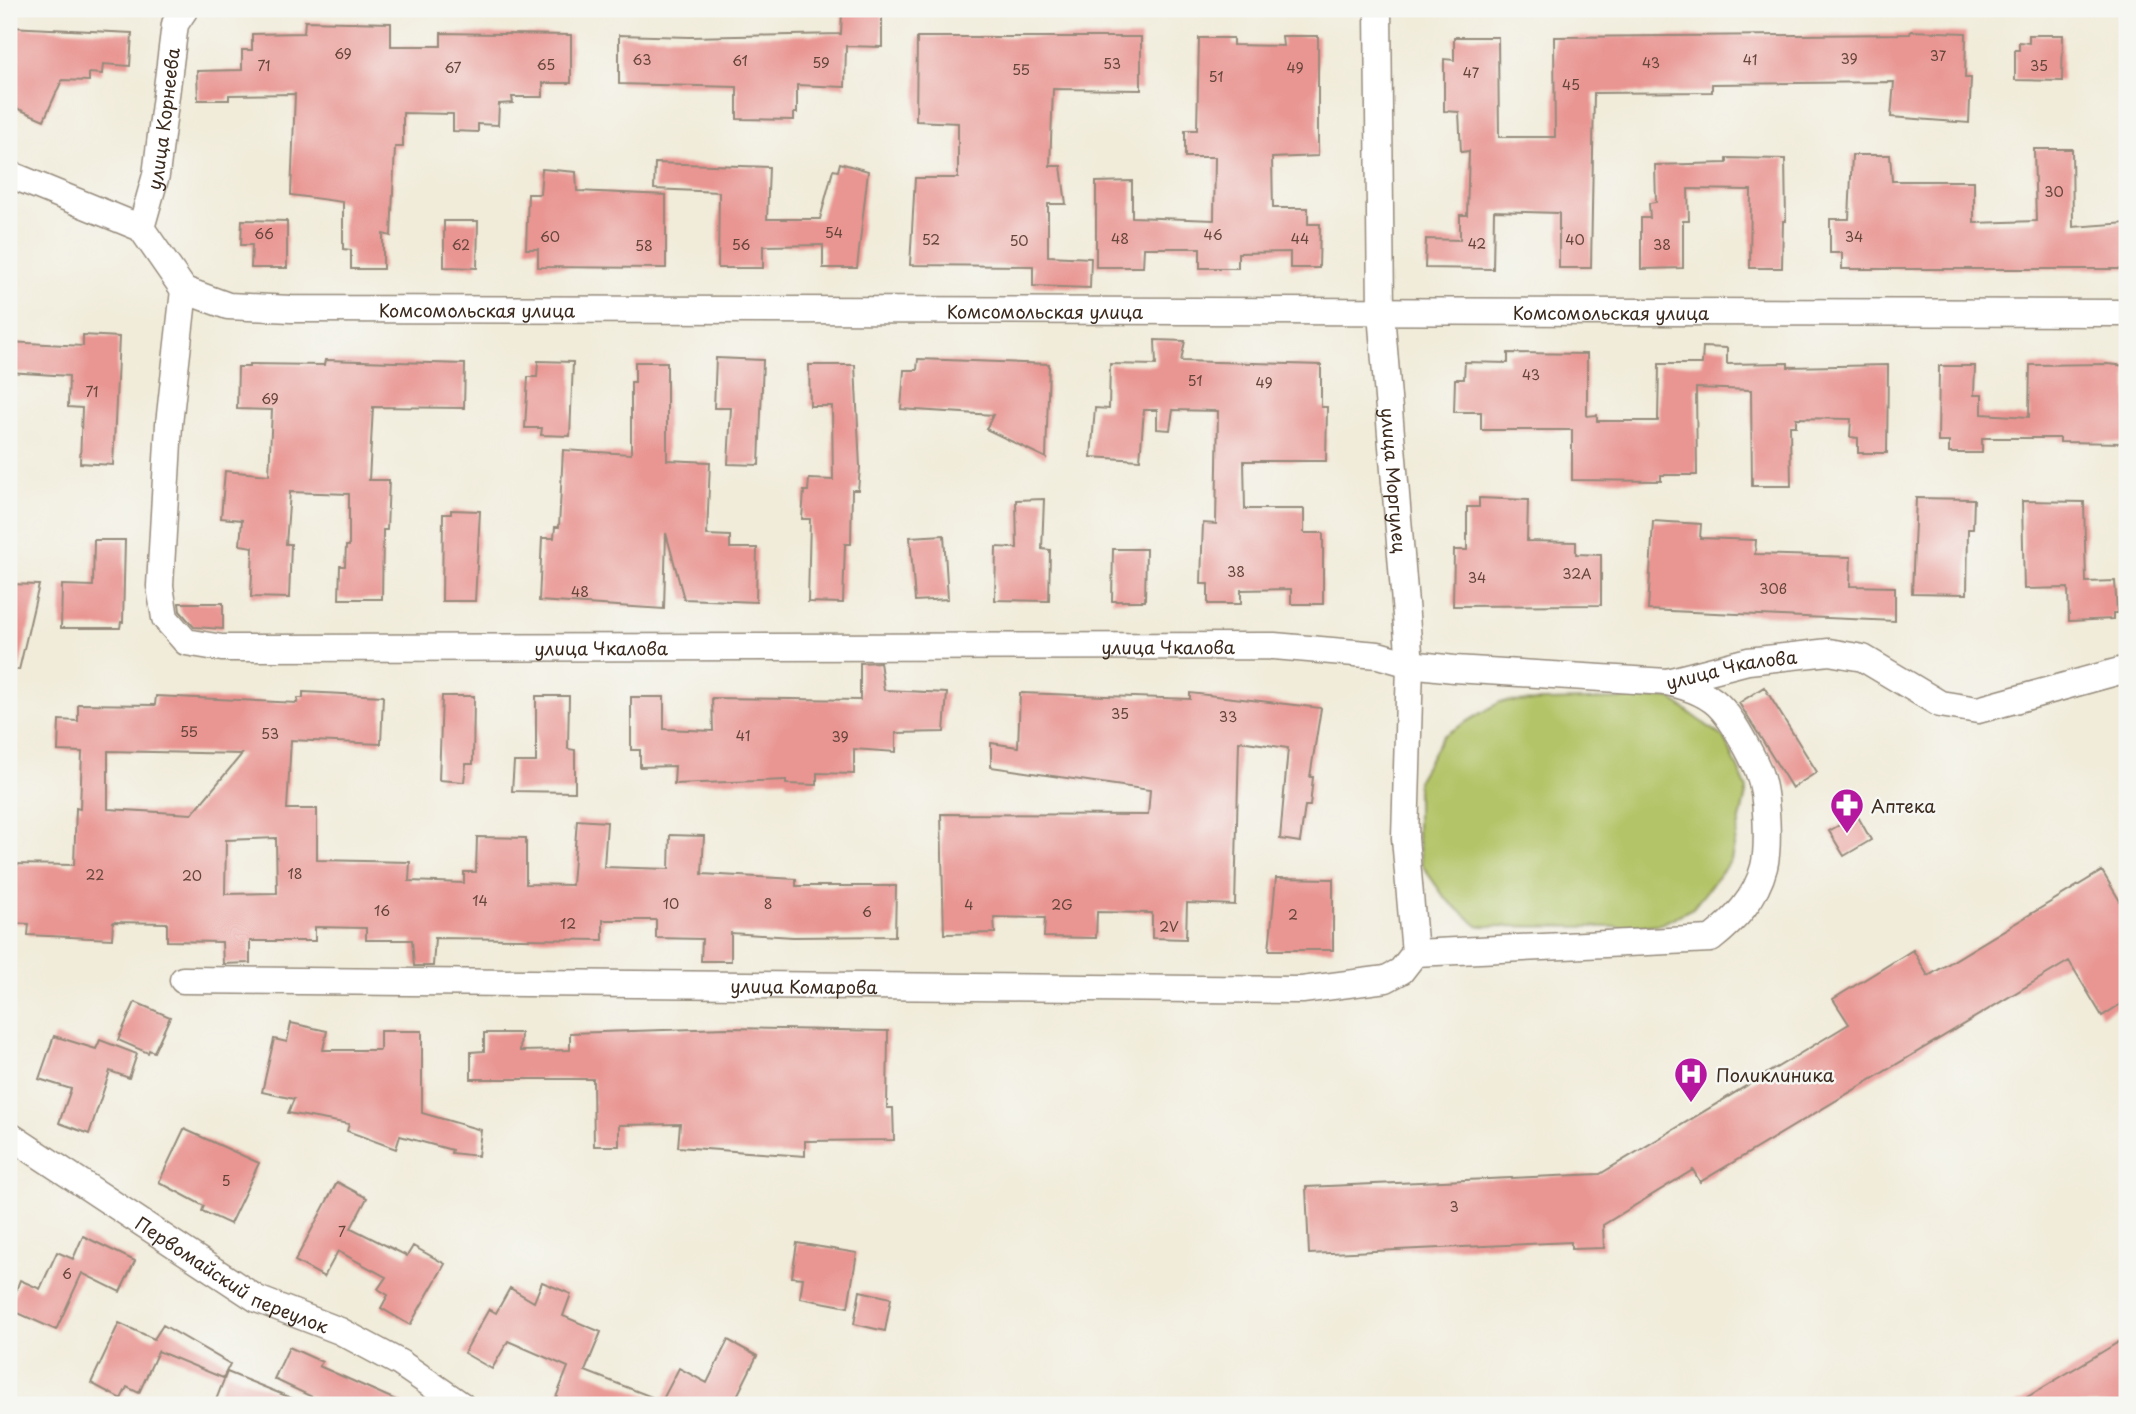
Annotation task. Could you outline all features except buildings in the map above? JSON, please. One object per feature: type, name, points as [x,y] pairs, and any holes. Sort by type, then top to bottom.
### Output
[{"type":"street","name":"улица Корнеева","points":[[141,228],[156,175],[175,24],[185,9]]},
{"type":"street","name":"улица Моргулец","points":[[1378,9],[1381,313],[1410,664],[1405,838],[1415,953]]},
{"type":"street","points":[[9,174],[141,228],[184,290]]},
{"type":"street","name":"Комсомольская улица","points":[[184,290],[228,306],[291,309],[2127,313]]},
{"type":"street","name":"улица Чкалова","points":[[184,290],[169,424],[160,586],[165,618],[186,642],[222,648],[1274,646],[1378,655],[1410,664],[1500,673],[1667,682],[1748,661],[1829,652],[1863,659],[1940,704],[1978,710],[2127,669]]},
{"type":"street","points":[[1415,953],[1711,939],[1735,920],[1752,894],[1764,867],[1766,832],[1761,777],[1723,709],[1689,687],[1667,682]]},
{"type":"street","name":"улица Комарова","points":[[183,980],[1302,990],[1386,979],[1401,971],[1415,953]]},
{"type":"street","name":"Первомайский переулок","points":[[9,1135],[257,1300],[340,1331],[400,1363],[461,1405]]},
{"type":"green space","points":[[1670,698],[1725,739],[1747,789],[1731,860],[1693,908],[1661,924],[1624,927],[1478,926],[1445,898],[1422,865],[1417,834],[1417,781],[1443,736],[1500,702]]},
{"type":"place","name":"Аптека","points":[[1847,835]]},
{"type":"place","name":"Поликлиника","points":[[1691,1104]]}]
